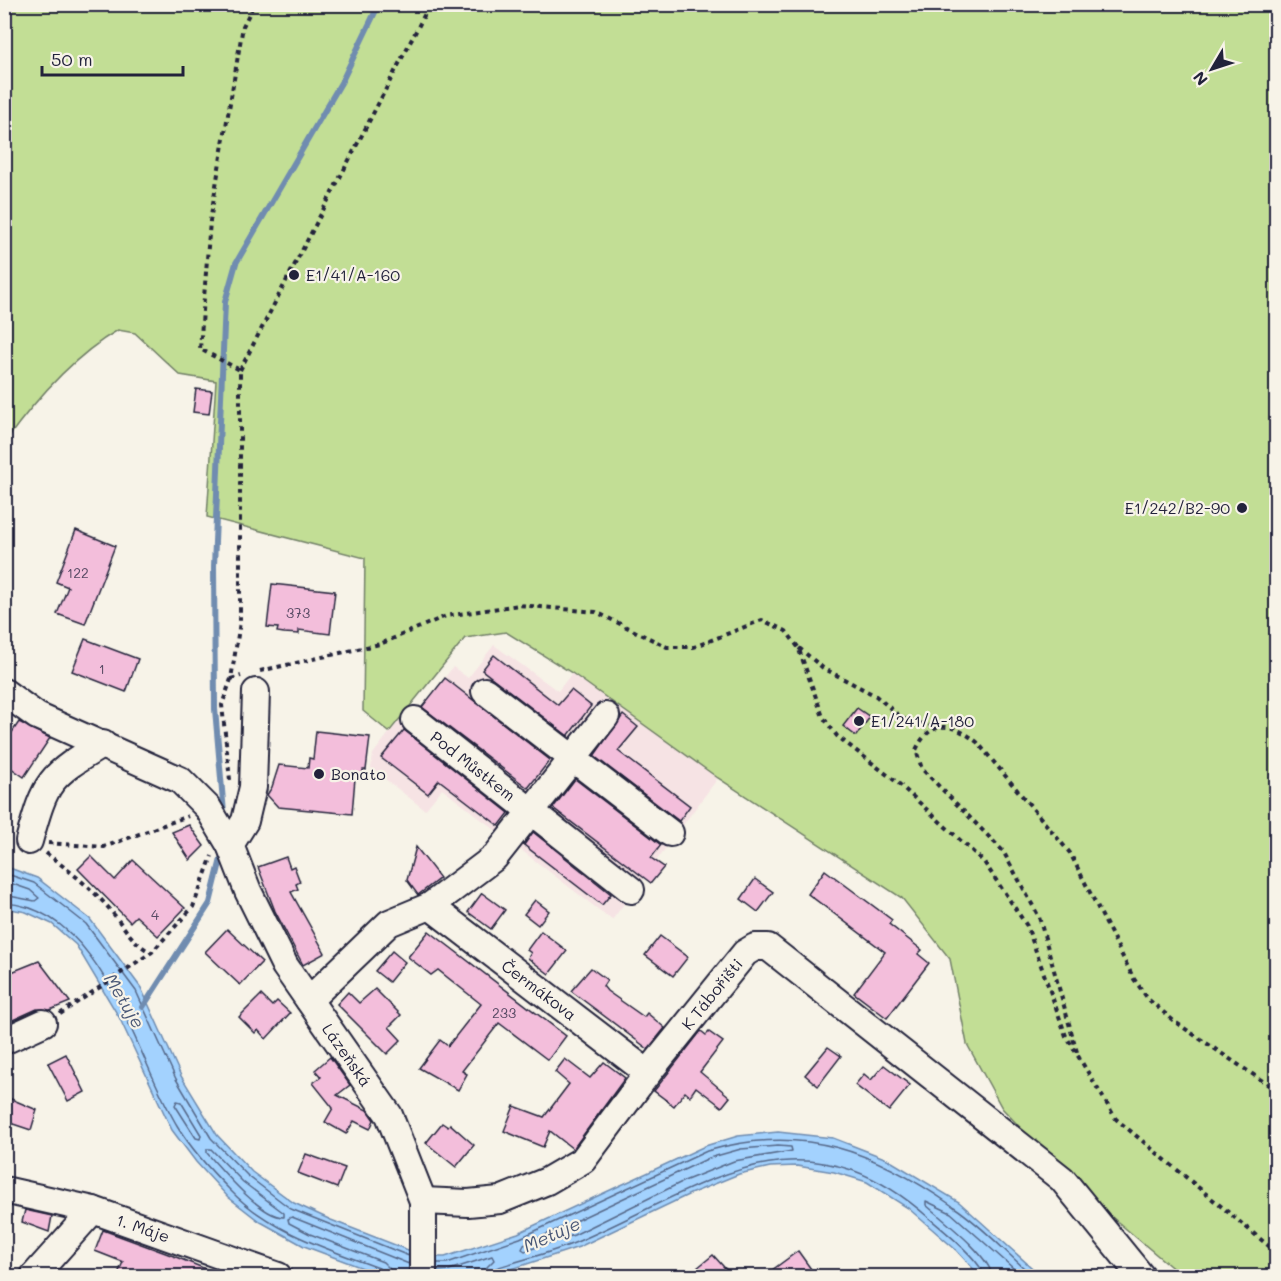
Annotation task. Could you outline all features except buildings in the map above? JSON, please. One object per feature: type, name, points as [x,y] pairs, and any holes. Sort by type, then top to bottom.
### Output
[{"type":"street","points":[[484,691],[670,833]]},
{"type":"street","name":"Lázeňská","points":[[4,692],[37,716],[180,780],[208,808],[226,838],[248,891],[285,966],[389,1114],[423,1213],[423,1276]]},
{"type":"street","points":[[226,838],[245,821],[254,787],[256,692]]},
{"type":"street","name":"Pod Můstkem","points":[[309,1000],[389,923],[429,906],[495,857],[606,716]]},
{"type":"street","name":"Pod Můstkem","points":[[415,720],[632,890]]},
{"type":"street","points":[[29,841],[39,804],[58,771],[103,744]]},
{"type":"street","name":"Čermákova","points":[[429,906],[648,1073]]},
{"type":"street","name":"K Tábořišti","points":[[423,1213],[468,1203],[500,1200],[547,1181],[583,1160],[648,1073],[745,953],[755,947],[768,947],[1062,1179],[1141,1276]]},
{"type":"street","points":[[4,1041],[43,1023]]},
{"type":"street","name":"1. Máje","points":[[4,1190],[93,1210],[244,1271],[278,1276]]},
{"type":"street","points":[[34,1276],[93,1210]]},
{"type":"path","points":[[240,369],[200,349],[210,221],[243,26],[254,4]]},
{"type":"path","points":[[230,781],[222,705],[231,679],[240,622],[240,369],[430,4]]},
{"type":"path","points":[[231,679],[380,644],[446,616],[519,605],[596,612],[667,647],[694,647],[762,620],[786,631],[798,647],[823,668],[876,696],[903,719],[936,727],[959,728],[977,742],[1070,853],[1134,979],[1148,999],[1175,1022],[1276,1090]]},
{"type":"path","points":[[798,647],[823,717],[837,736],[898,783],[984,862],[1027,926],[1066,1036],[1116,1119],[1276,1252]]},
{"type":"path","points":[[936,727],[923,736],[916,750],[922,769],[1003,851],[1039,917],[1078,1058]]},
{"type":"path","points":[[29,841],[104,847],[208,808]]},
{"type":"path","points":[[72,1008],[152,952],[194,907],[226,838]]},
{"type":"path","points":[[29,841],[69,870],[106,904],[142,948],[152,952]]},
{"type":"shaded area","points":[[494,645],[558,691],[572,673],[718,778],[612,920],[442,789],[425,810],[371,768],[373,754],[406,711],[422,707],[453,667],[468,678]]},
{"type":"green space","points":[[5,5],[1276,5],[1276,1276],[1182,1276],[1075,1186],[1002,1108],[967,1044],[950,959],[902,898],[718,778],[572,673],[506,632],[465,638],[389,732],[363,711],[365,558],[207,517],[216,381],[180,375],[135,333],[118,330],[70,366],[29,411],[5,442]]},
{"type":"water","name":"Metuje","points":[[4,866],[37,878],[90,919],[141,988],[181,1076],[217,1135],[252,1172],[294,1203],[331,1220],[426,1257],[445,1257],[518,1233],[705,1146],[738,1136],[778,1132],[833,1138],[887,1159],[959,1202],[1041,1276],[980,1276],[955,1249],[908,1208],[867,1182],[834,1172],[797,1166],[770,1167],[739,1174],[690,1194],[579,1247],[490,1276],[384,1276],[304,1246],[259,1221],[228,1197],[196,1162],[172,1130],[119,1017],[76,945],[52,924],[26,912],[5,908]]},
{"type":"waterway","points":[[224,813],[215,709],[214,566],[225,302],[236,263],[342,81],[379,4]]},
{"type":"waterway","name":"Metuje","points":[[143,1007],[210,903],[222,855]]},
{"type":"place","name":"E1/41/A-160","points":[[294,275]]},
{"type":"place","name":"E1/242/B2-90","points":[[1242,508]]},
{"type":"place","name":"E1/241/A-180","points":[[859,721]]},
{"type":"place","name":"Bonato","points":[[319,774]]}]
